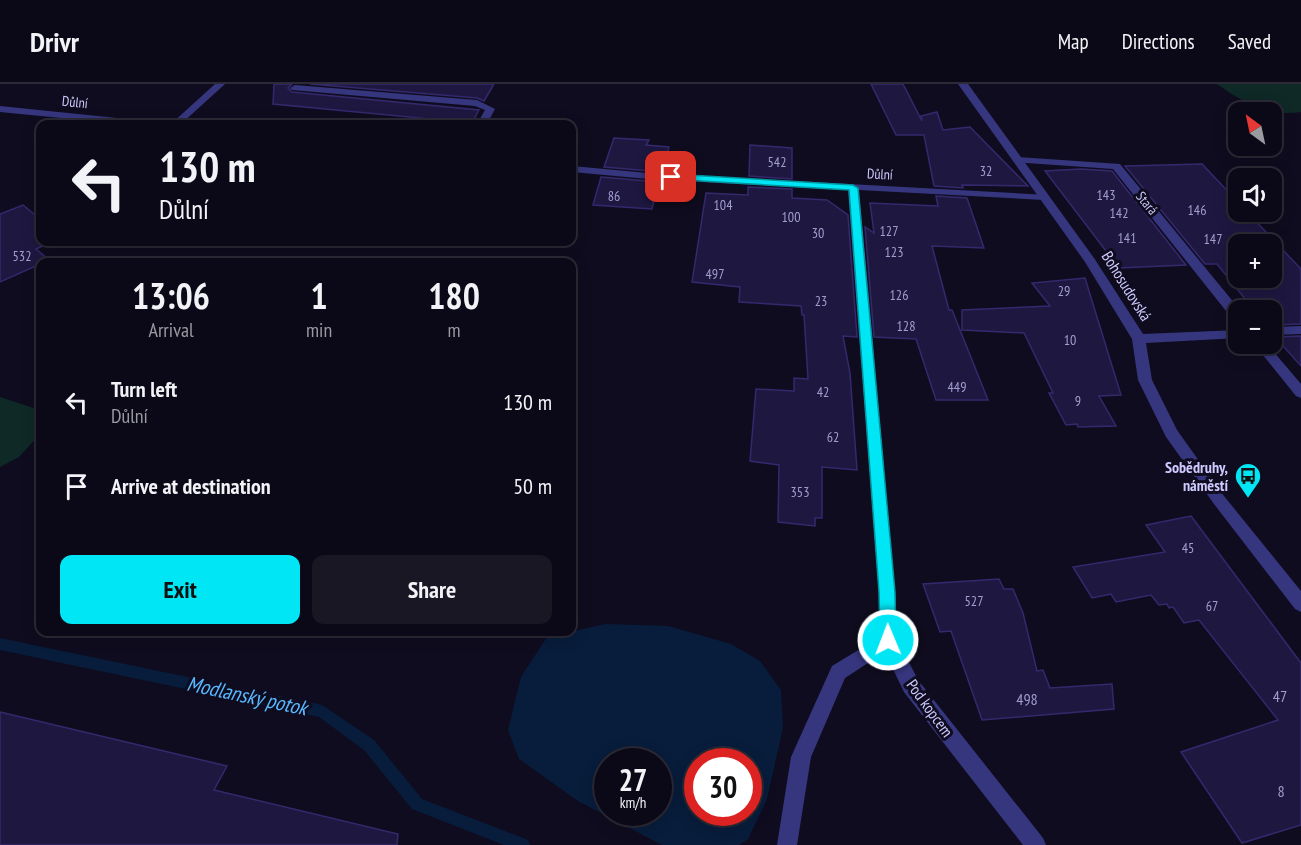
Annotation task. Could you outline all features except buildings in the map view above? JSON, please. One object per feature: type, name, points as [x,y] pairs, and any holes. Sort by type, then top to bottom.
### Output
[{"type":"street","points":[[180,120],[220,84]]},
{"type":"street","name":"Bohosudovská","points":[[963,84],[1090,261],[1139,339],[1144,380],[1172,433],[1219,500],[1301,604]]},
{"type":"street","points":[[296,88],[477,103],[490,109],[484,120]]},
{"type":"street","name":"Důlní","points":[[0,109],[107,120]]},
{"type":"street","name":"Stará","points":[[1018,160],[1116,166],[1228,304]]},
{"type":"street","name":"Důlní","points":[[576,169],[853,188],[1044,197]]},
{"type":"street","name":"Pod kopcem","points":[[853,188],[886,581],[888,640],[911,686],[1036,845]]},
{"type":"street","points":[[1282,331],[1301,330]]},
{"type":"street","points":[[1139,339],[1228,335]]},
{"type":"street","points":[[1268,354],[1301,393]]},
{"type":"street","points":[[787,845],[801,757],[838,672],[888,640]]},
{"type":"green space","points":[[1217,84],[1301,84],[1301,112],[1282,112],[1282,102],[1246,102]]},
{"type":"green space","points":[[0,397],[36,409],[36,438],[19,457],[0,467]]},
{"type":"water","points":[[606,624],[668,626],[731,644],[760,661],[781,690],[783,728],[767,799],[762,810],[762,748],[684,748],[684,826],[754,826],[748,839],[739,845],[662,845],[626,826],[672,826],[672,748],[594,748],[594,809],[578,801],[519,759],[508,730],[521,677],[547,637],[576,636],[576,631]]},
{"type":"waterway","name":"Modlanský potok","points":[[0,644],[322,711],[369,745],[417,804],[523,845]]},
{"type":"place","name":"Sobědruhy, náměstí","points":[[1248,499]]},
{"type":"route","points":[[671,177],[853,188],[887,592],[888,640]]}]
